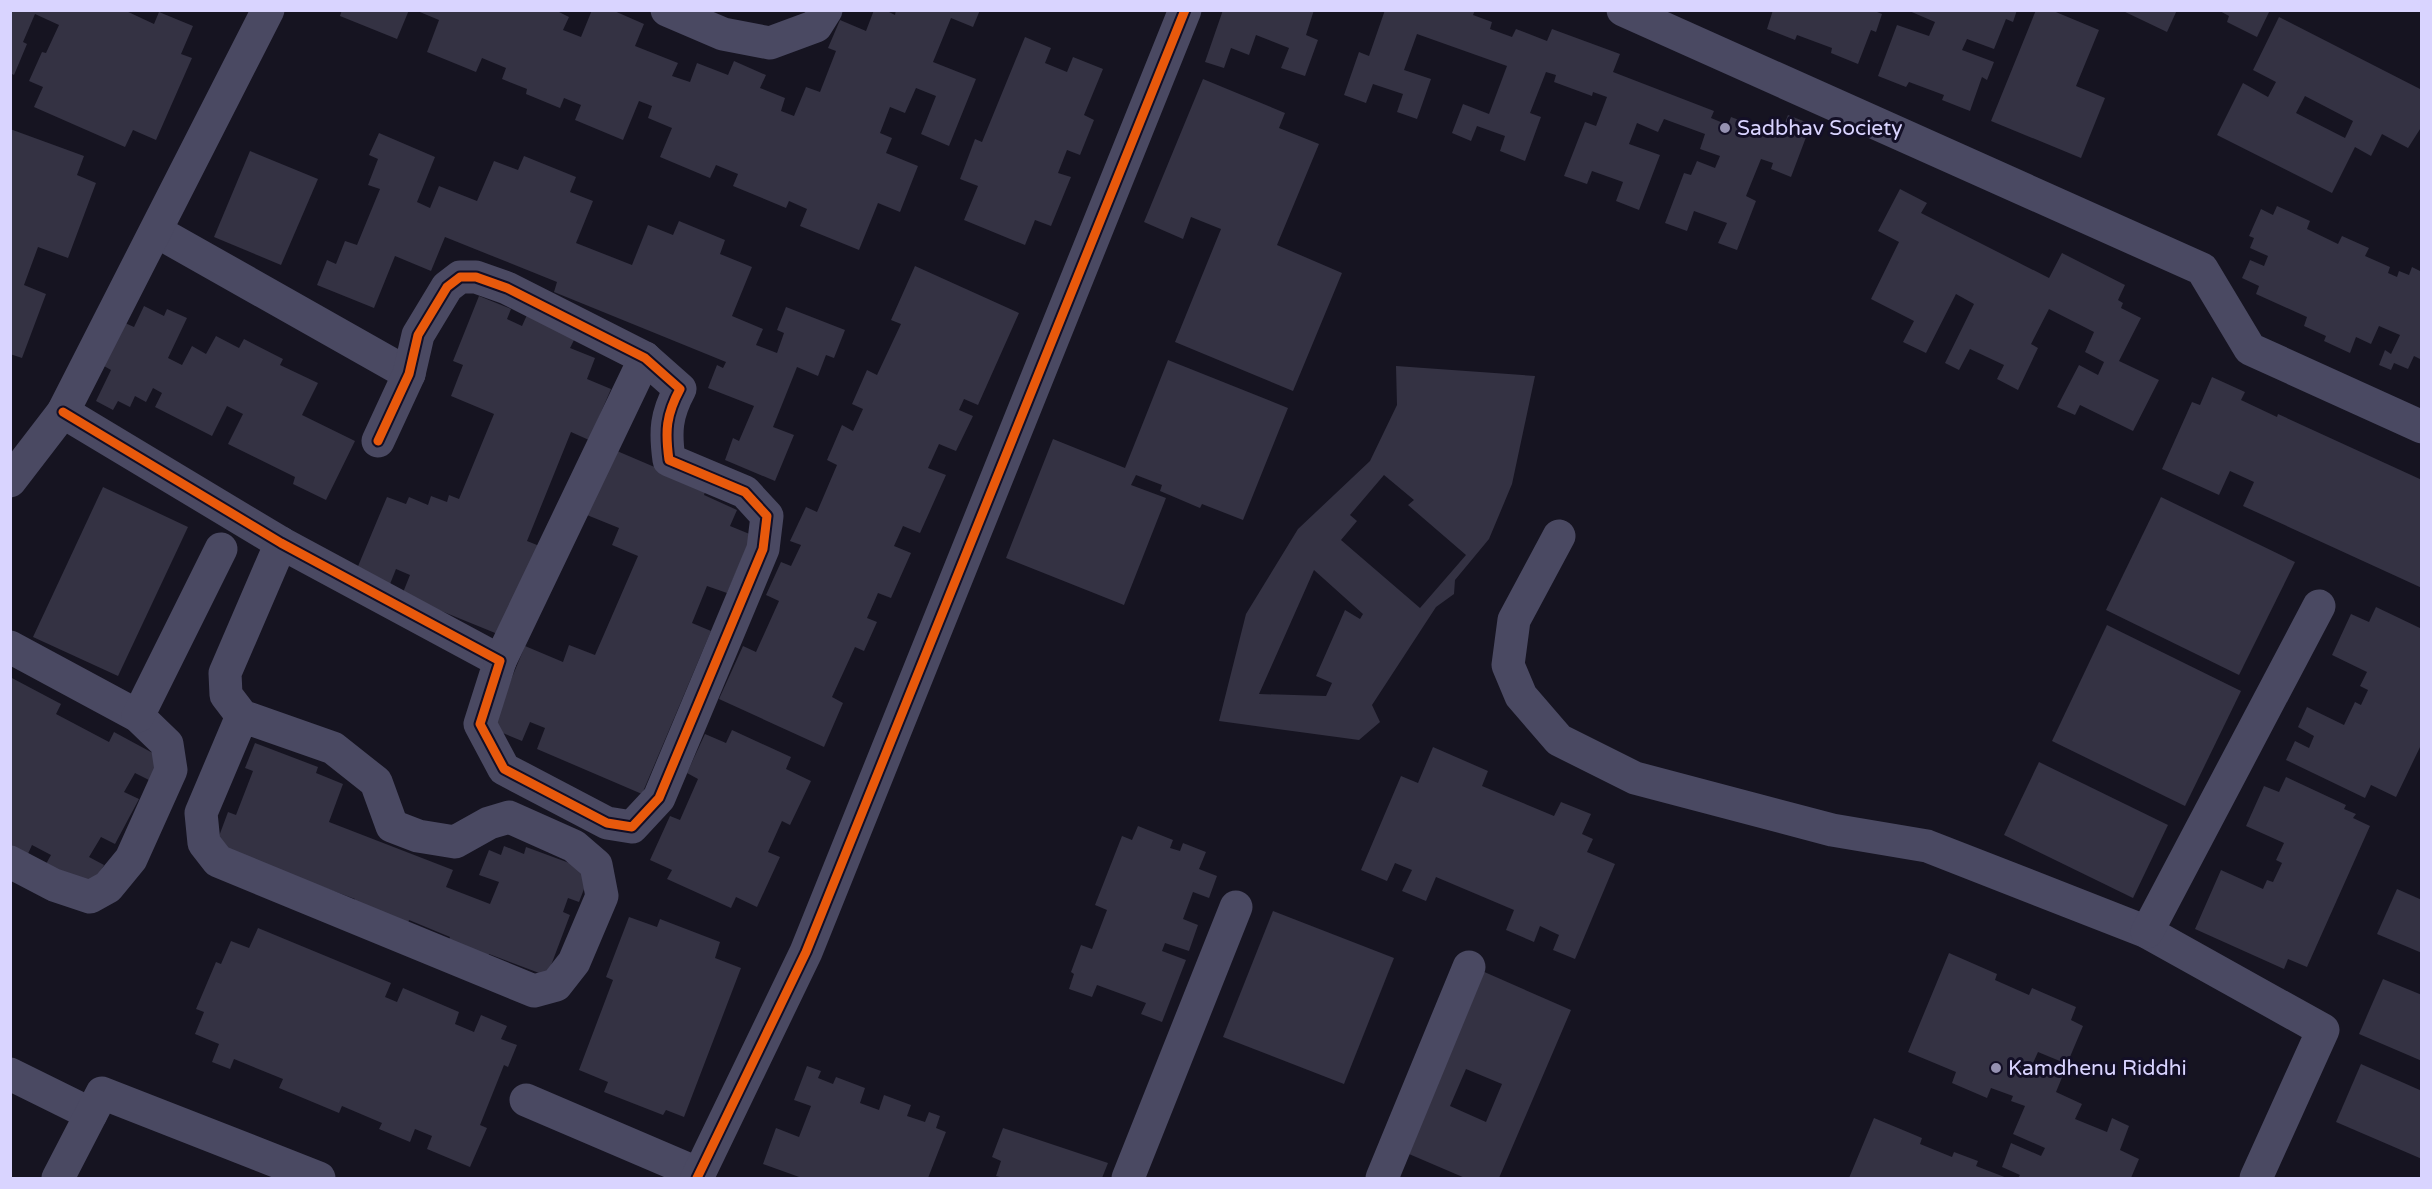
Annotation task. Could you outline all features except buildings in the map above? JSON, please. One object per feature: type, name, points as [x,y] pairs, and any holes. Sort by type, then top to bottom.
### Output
[{"type":"street","points":[[10,481],[63,412],[268,10]]},
{"type":"street","points":[[667,10],[723,34],[770,43],[816,26],[826,10]]},
{"type":"street","points":[[526,1100],[698,1176],[806,952],[1185,10]]},
{"type":"street","points":[[1623,10],[2202,269],[2250,349],[2421,427]]},
{"type":"street","points":[[156,231],[409,374]]},
{"type":"street","points":[[378,441],[409,374],[418,335],[447,286],[460,277],[476,278],[507,288],[645,358],[680,389],[670,408],[665,435],[669,460],[745,492],[768,516],[763,549],[659,798],[632,827],[607,823],[504,769],[480,724],[500,661],[645,358]]},
{"type":"street","points":[[63,412],[281,543],[500,661]]},
{"type":"street","points":[[1559,536],[1514,620],[1508,665],[1521,696],[1559,740],[1635,777],[1832,830],[1927,846],[2146,932],[2323,1030],[2256,1179]]},
{"type":"street","points":[[243,716],[201,813],[204,843],[218,861],[534,991],[556,986],[574,962],[602,896],[596,865],[574,846],[509,817],[489,824],[455,842],[418,836],[392,826],[376,782],[333,748],[243,716],[226,695],[225,673],[281,543]]},
{"type":"street","points":[[138,716],[221,549]]},
{"type":"street","points":[[2146,932],[2319,606]]},
{"type":"street","points":[[10,648],[138,716],[167,744],[171,770],[131,859],[108,887],[90,897],[54,885],[10,862]]},
{"type":"street","points":[[1128,1179],[1236,907]]},
{"type":"street","points":[[1383,1179],[1469,967]]},
{"type":"street","points":[[10,1074],[91,1114]]},
{"type":"street","points":[[58,1179],[102,1093],[319,1179]]},
{"type":"cycle path","points":[[697,1178],[806,952],[1185,10]]},
{"type":"cycle path","points":[[63,412],[281,543],[500,661],[480,724],[504,769],[607,823],[632,827],[659,798],[763,549],[767,516],[745,492],[669,460],[668,423],[680,389],[645,358],[507,288],[476,277],[460,277],[447,287],[418,335],[409,374],[378,441]]},
{"type":"place","name":"Sadbhav Society","points":[[1725,128]]},
{"type":"place","name":"Kamdhenu Riddhi","points":[[1996,1068]]}]
